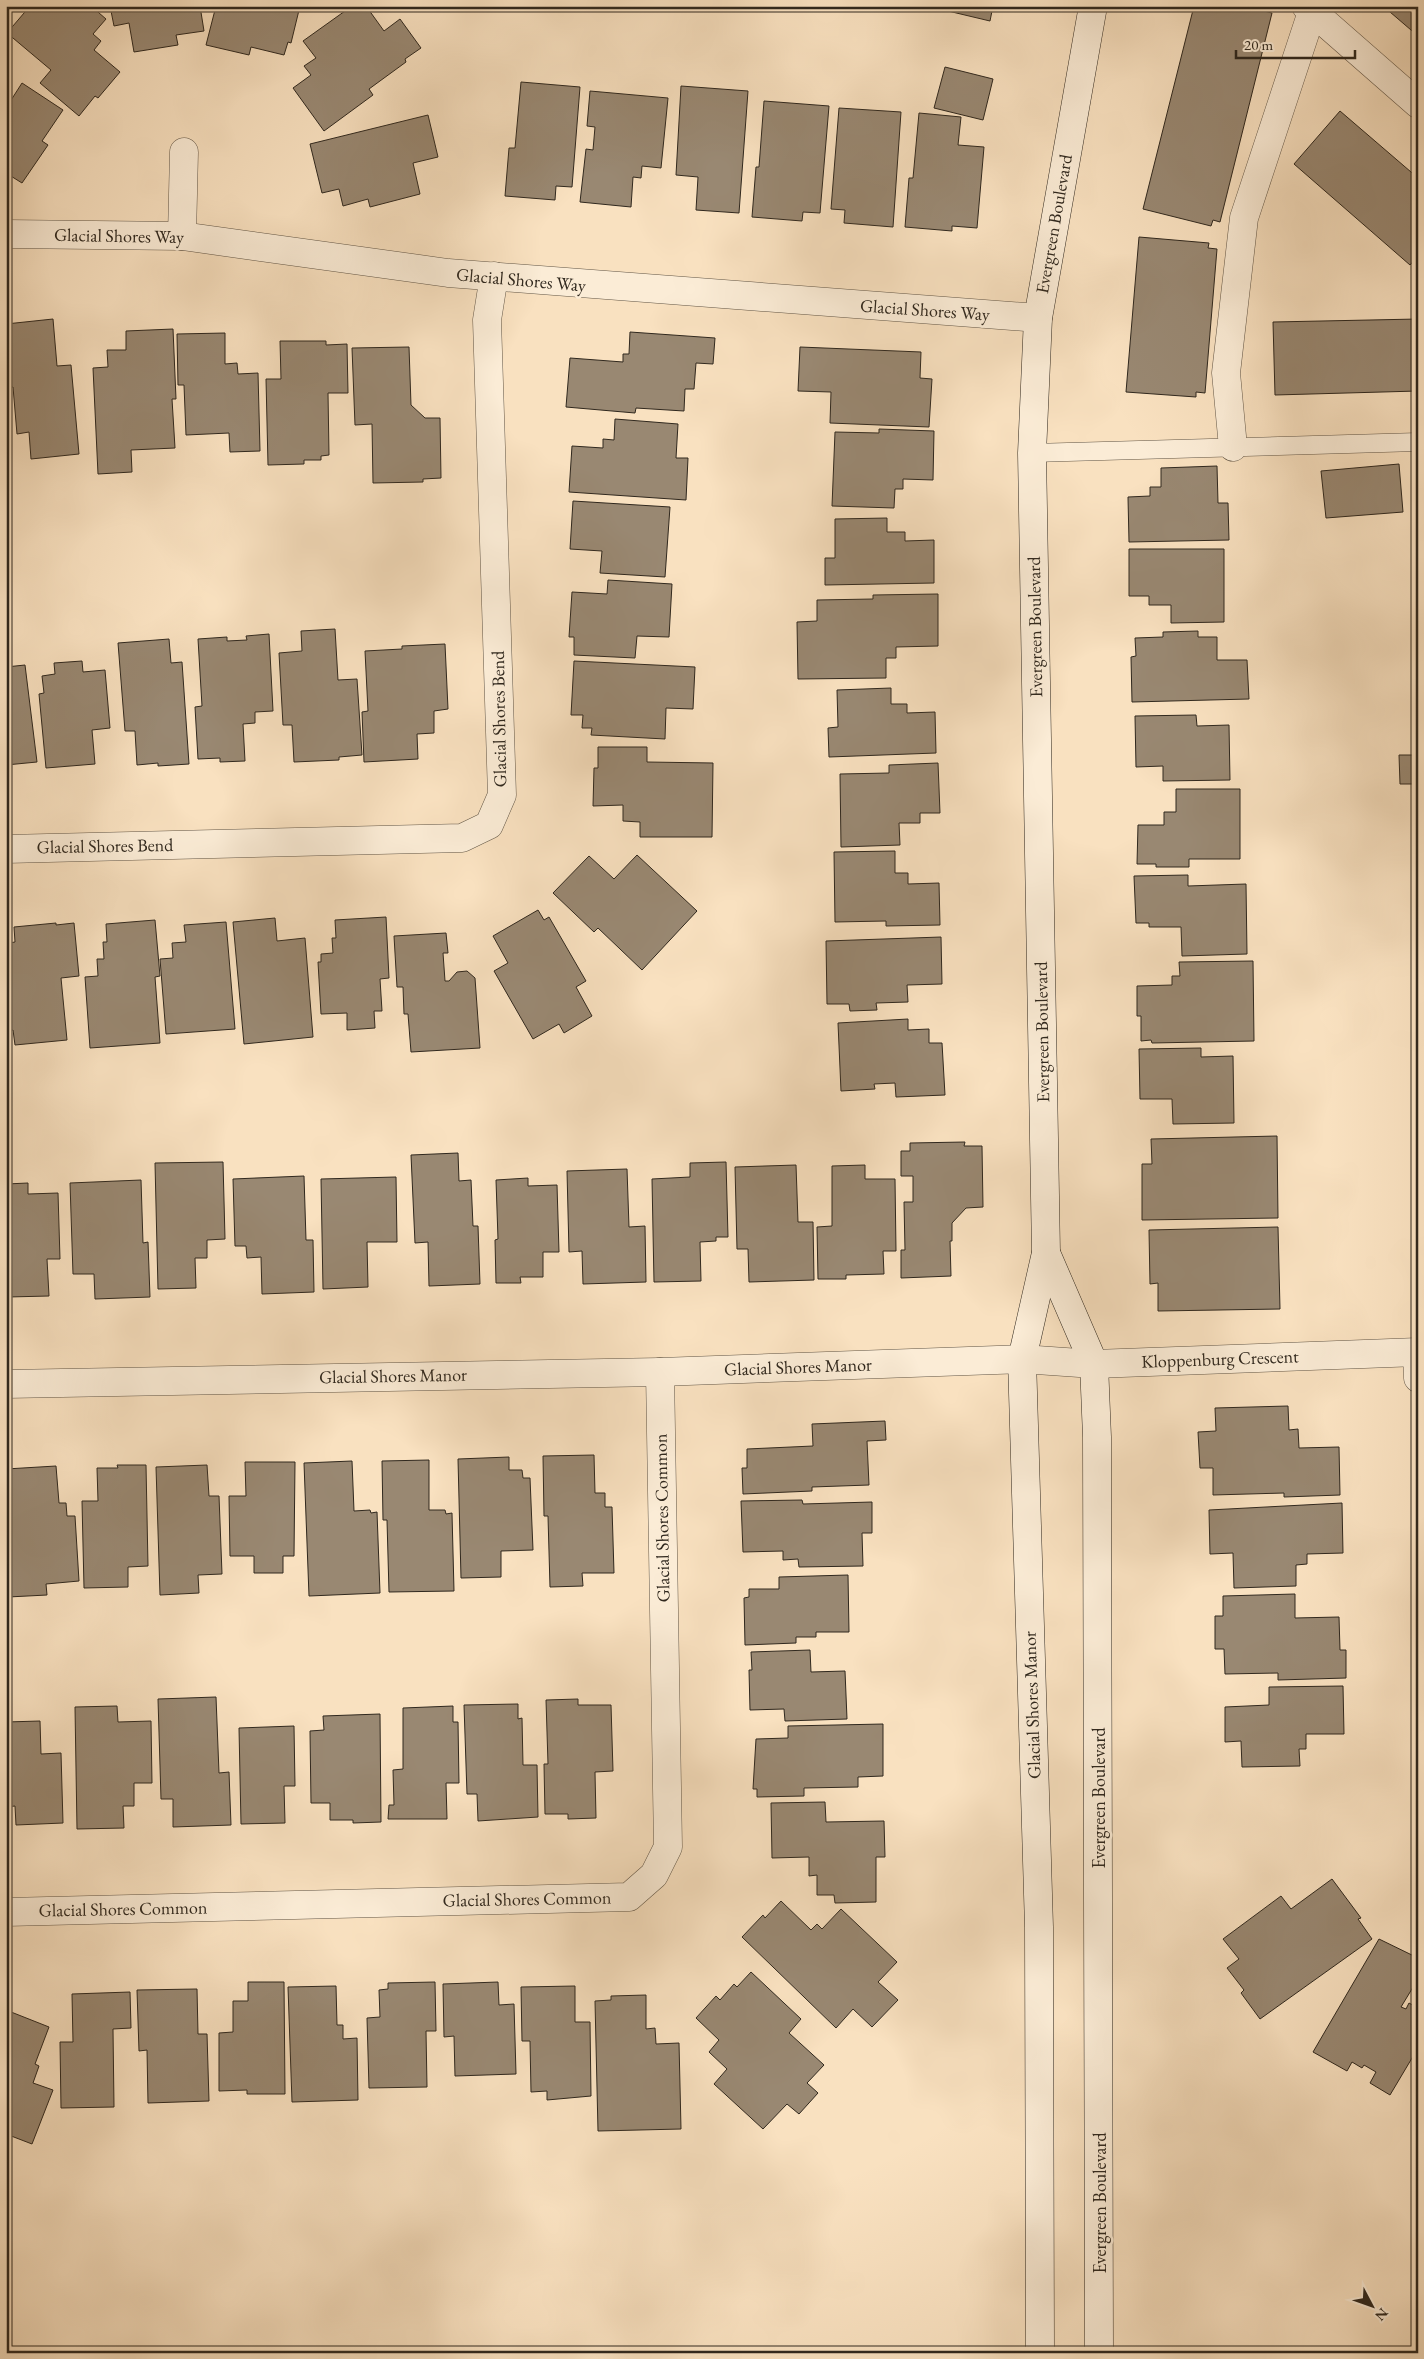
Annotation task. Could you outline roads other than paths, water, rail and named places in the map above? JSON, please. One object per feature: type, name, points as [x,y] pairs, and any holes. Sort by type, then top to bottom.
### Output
[{"type":"street","name":"Evergreen Boulevard","points":[[1022,1359],[1046,1253],[1032,452],[1038,318],[1092,6]]},
{"type":"street","points":[[1233,447],[1226,372],[1244,218],[1309,9],[1418,104]]},
{"type":"street","points":[[182,236],[184,152]]},
{"type":"street","name":"Glacial Shores Way","points":[[6,234],[182,236],[448,273],[555,283],[1038,318]]},
{"type":"street","name":"Glacial Shores Bend","points":[[6,849],[462,838],[489,825],[502,795],[487,320],[494,276]]},
{"type":"street","name":"Evergreen Boulevard","points":[[1046,1253],[1094,1364],[1097,1437],[1099,2353]]},
{"type":"street","name":"Kloppenburg Crescent","points":[[1022,1359],[1094,1364],[1417,1361]]},
{"type":"street","name":"Glacial Shores Manor","points":[[6,1384],[660,1372],[1022,1359],[1039,1927],[1040,2353]]},
{"type":"street","name":"Glacial Shores Common","points":[[6,1912],[629,1897],[654,1875],[668,1847],[660,1372]]},
{"type":"lane","points":[[1032,452],[1418,442]]}]
